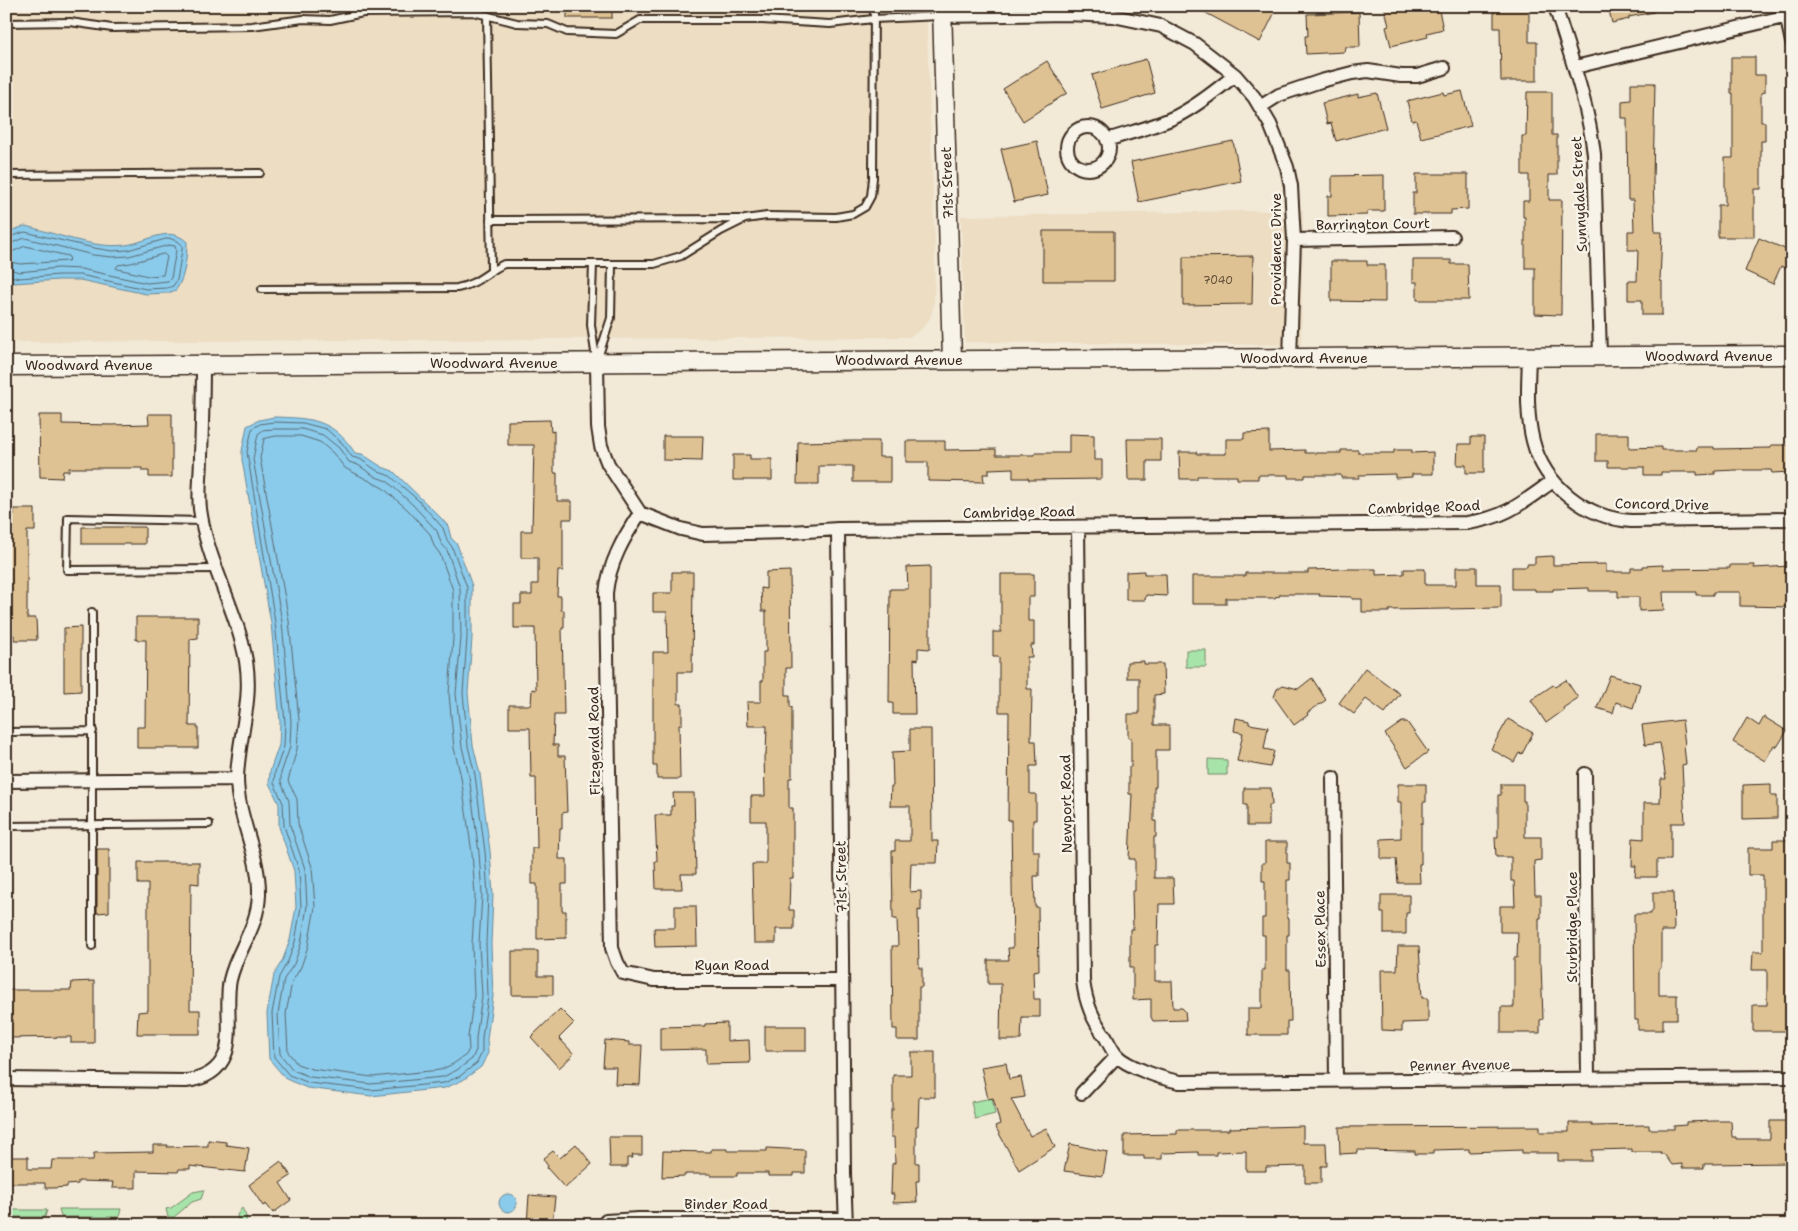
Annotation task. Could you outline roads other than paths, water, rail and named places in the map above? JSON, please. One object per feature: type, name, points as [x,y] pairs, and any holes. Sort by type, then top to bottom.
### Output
[{"type":"main road","name":"71st Street","points":[[942,11],[952,360]]},
{"type":"main road","name":"Woodward Avenue","points":[[6,366],[1792,355]]},
{"type":"street","name":"Sunnydale Street","points":[[1555,6],[1575,67],[1592,133],[1600,356]]},
{"type":"street","name":"Providence Drive","points":[[942,11],[1067,14],[1113,11],[1161,26],[1195,44],[1235,75],[1260,107],[1278,142],[1287,167],[1293,207],[1294,240],[1290,358]]},
{"type":"street","points":[[1575,67],[1788,12],[1792,42]]},
{"type":"street","points":[[1260,107],[1279,95],[1352,73],[1368,71],[1401,76],[1417,76],[1444,68]]},
{"type":"street","points":[[1107,140],[1161,123],[1178,115],[1212,94],[1235,75]]},
{"type":"street","name":"Barrington Court","points":[[1294,240],[1452,237]]},
{"type":"street","name":"Concord Drive","points":[[1529,357],[1528,398],[1530,426],[1538,456],[1553,481],[1570,497],[1587,509],[1605,517],[1619,520],[1792,519]]},
{"type":"street","points":[[597,362],[598,427],[601,446],[608,464],[640,513]]},
{"type":"street","points":[[6,1079],[200,1079],[218,1066],[225,1057],[228,1047],[230,979],[253,928],[259,893],[257,872],[241,806],[237,779],[248,691],[247,664],[235,617],[202,520],[200,494],[204,365]]},
{"type":"street","name":"Cambridge Road","points":[[640,513],[681,529],[703,534],[838,529],[1467,523],[1495,518],[1507,513],[1553,481]]},
{"type":"street","name":"Fitzgerald Road","points":[[623,973],[616,962],[612,948],[606,593],[610,569],[628,532],[640,513]]},
{"type":"street","name":"Newport Road","points":[[1078,527],[1083,982],[1089,1010],[1095,1022],[1117,1056],[1132,1064]]},
{"type":"street","name":"71st Street","points":[[838,529],[846,1222]]},
{"type":"street","name":"Sturbridge Place","points":[[1585,774],[1588,1079]]},
{"type":"street","name":"Essex Place","points":[[1333,778],[1336,1081]]},
{"type":"street","points":[[6,781],[237,779]]},
{"type":"street","name":"Ryan Road","points":[[623,973],[638,978],[654,980],[842,980]]},
{"type":"street","points":[[1082,1093],[1117,1056]]},
{"type":"street","name":"Penner Avenue","points":[[1132,1064],[1159,1077],[1180,1082],[1792,1077]]},
{"type":"street","name":"Binder Road","points":[[606,1223],[846,1222]]},
{"type":"lane","points":[[490,220],[745,219],[767,216],[836,217],[853,214],[865,207],[871,196],[873,178],[874,6]]},
{"type":"lane","points":[[6,23],[70,22],[112,28],[252,26],[303,19],[330,20],[363,13],[473,12],[517,23],[548,24],[567,32],[616,34],[640,20],[762,20],[830,24],[942,11]]},
{"type":"lane","points":[[487,15],[491,270]]},
{"type":"lane","points":[[6,175],[260,173]]},
{"type":"lane","points":[[262,289],[457,288],[470,286],[491,270],[504,264],[654,264],[680,256],[745,219]]},
{"type":"lane","points":[[593,264],[591,325],[597,362]]},
{"type":"lane","points":[[597,362],[611,318],[612,264]]},
{"type":"lane","points":[[202,520],[68,518],[67,570],[217,568]]},
{"type":"lane","points":[[92,612],[92,946]]},
{"type":"lane","points":[[10,732],[93,731]]},
{"type":"lane","points":[[6,826],[209,824]]},
{"type":"water","points":[[25,226],[87,243],[113,246],[133,244],[157,236],[173,235],[180,237],[187,242],[186,261],[179,285],[176,290],[168,293],[146,294],[80,280],[13,283],[6,276],[7,235],[10,231]]},
{"type":"water","points":[[274,417],[310,420],[329,427],[347,442],[355,453],[362,454],[382,467],[393,471],[448,526],[451,538],[457,544],[472,586],[472,638],[468,693],[473,745],[480,774],[490,851],[493,895],[491,944],[493,996],[487,1039],[488,1053],[481,1067],[463,1080],[445,1088],[371,1096],[307,1088],[286,1079],[269,1059],[267,1013],[274,975],[283,959],[290,940],[296,907],[294,871],[279,827],[279,804],[269,783],[270,771],[279,745],[280,722],[271,623],[242,451],[247,426],[259,420]]},
{"type":"water","points":[[508,1194],[514,1197],[517,1203],[514,1209],[508,1212],[502,1209],[499,1203],[502,1197]]}]
